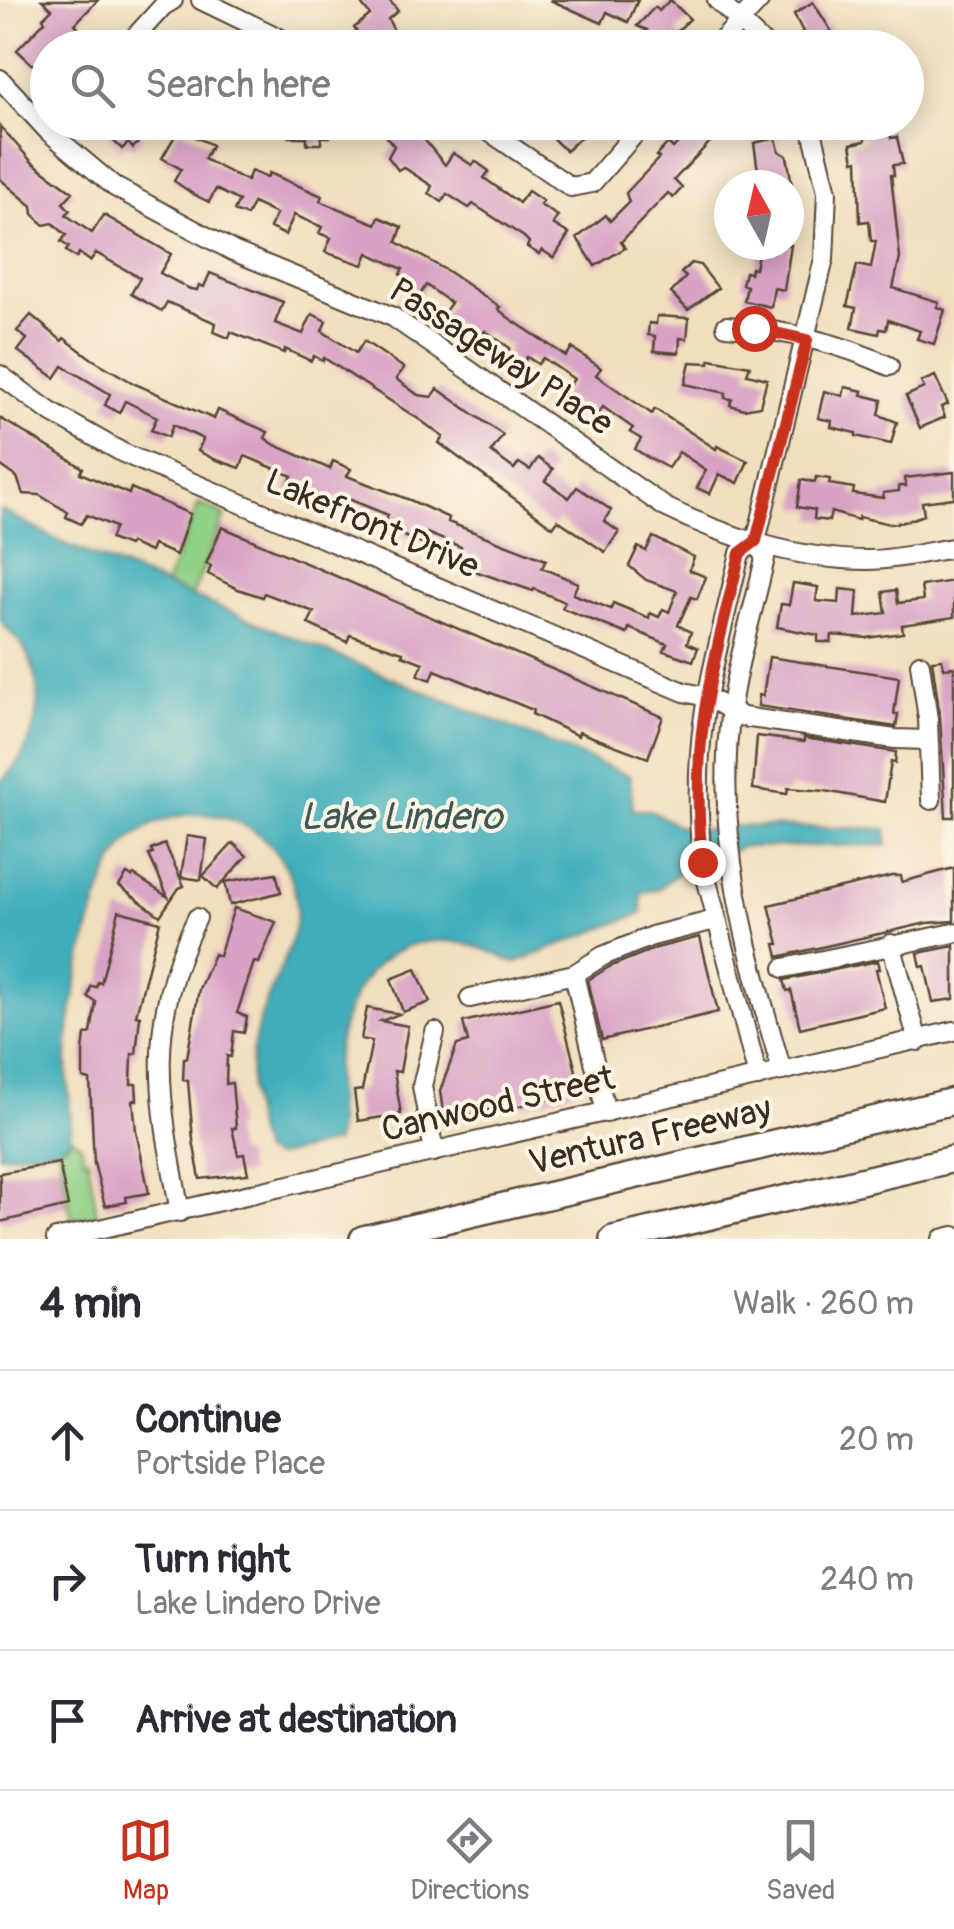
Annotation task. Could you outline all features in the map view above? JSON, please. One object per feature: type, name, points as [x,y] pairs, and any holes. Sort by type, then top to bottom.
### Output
[{"type":"highway","name":"Ventura Freeway","points":[[363,1239],[954,1100]]},
{"type":"highway","points":[[613,1239],[954,1159]]},
{"type":"street","points":[[141,30],[172,0]]},
{"type":"street","points":[[201,0],[263,30]]},
{"type":"street","points":[[716,0],[751,30]]},
{"type":"street","points":[[732,30],[760,0]]},
{"type":"street","name":"Passageway Place","points":[[0,79],[30,107]]},
{"type":"street","name":"Passageway Place","points":[[66,140],[115,186],[233,251],[393,317],[665,507],[702,525],[827,558],[872,560],[954,548]]},
{"type":"street","points":[[501,140],[570,187],[592,183],[629,140]]},
{"type":"street","points":[[758,1077],[702,862],[701,754],[707,697],[740,553],[756,541],[824,259],[826,192],[814,140]]},
{"type":"street","points":[[726,326],[807,340],[889,366]]},
{"type":"street","name":"Lakefront Drive","points":[[0,375],[50,411],[122,453],[684,692],[707,697],[743,717],[894,739],[927,740]]},
{"type":"street","points":[[756,541],[765,558],[731,710],[726,826],[729,859],[782,1071]]},
{"type":"street","points":[[920,664],[928,719],[931,800]]},
{"type":"street","points":[[180,1212],[161,1110],[159,1045],[167,993],[180,952],[197,918]]},
{"type":"street","points":[[470,998],[574,974],[603,956],[652,936],[715,920]]},
{"type":"street","points":[[784,968],[954,933]]},
{"type":"street","points":[[891,944],[918,1040]]},
{"type":"street","points":[[574,974],[606,1114]]},
{"type":"street","points":[[742,1017],[765,1010]]},
{"type":"street","points":[[434,1152],[422,1086],[435,1032]]},
{"type":"street","name":"Canwood Street","points":[[56,1239],[954,1032]]},
{"type":"street","points":[[942,1239],[954,1236]]},
{"type":"green space","points":[[199,504],[225,515],[192,596],[165,585]]},
{"type":"green space","points":[[71,1136],[81,1145],[84,1159],[88,1158],[97,1215],[72,1220],[58,1148],[67,1144]]},
{"type":"water","name":"Lake Lindero","points":[[0,509],[63,543],[630,776],[633,810],[649,810],[688,831],[738,826],[887,829],[887,845],[740,847],[720,859],[691,862],[657,890],[641,892],[642,913],[514,963],[480,948],[448,941],[419,943],[394,952],[373,969],[356,993],[343,1024],[336,1060],[334,1143],[274,1157],[262,1152],[258,1138],[252,1110],[251,1067],[262,1015],[295,924],[291,878],[273,847],[238,823],[198,814],[161,821],[140,832],[117,856],[95,910],[78,975],[69,1034],[70,1140],[58,1148],[0,1155],[0,782],[23,754],[37,701],[32,665],[0,618]]},
{"type":"building","points":[[42,0],[98,0],[75,24],[78,30],[36,30],[52,9]]},
{"type":"building","points":[[358,0],[389,0],[398,11],[388,19],[394,30],[356,30],[370,15]]},
{"type":"building","points":[[550,0],[638,0],[628,22],[607,12],[602,23]]},
{"type":"building","points":[[670,0],[690,19],[678,30],[647,30],[637,26],[655,7],[659,11]]},
{"type":"building","points":[[813,2],[831,30],[802,30],[794,14]]},
{"type":"building","points":[[30,37],[30,62],[17,50]]},
{"type":"building","points":[[0,126],[32,162],[73,192],[63,203],[70,210],[66,215],[92,233],[104,215],[171,254],[160,273],[190,289],[204,287],[210,273],[283,302],[275,323],[303,334],[312,314],[326,321],[322,331],[356,353],[364,341],[404,368],[396,379],[418,395],[432,397],[438,389],[503,435],[491,452],[514,469],[519,463],[530,470],[538,458],[553,469],[545,481],[569,498],[577,487],[611,510],[604,521],[619,532],[605,552],[558,520],[553,527],[439,443],[443,437],[423,422],[324,358],[323,361],[314,356],[311,361],[231,332],[229,338],[214,332],[216,323],[167,302],[162,311],[131,294],[140,278],[96,253],[90,261],[79,253],[76,258],[61,242],[66,235],[53,223],[44,225],[33,214],[32,206],[0,179]]},
{"type":"building","points":[[112,140],[140,140],[133,148],[128,143],[122,149]]},
{"type":"building","points":[[173,140],[202,140],[212,145],[204,159],[247,181],[251,171],[267,178],[269,173],[322,196],[320,201],[376,224],[379,217],[402,227],[397,242],[449,272],[500,307],[509,318],[566,356],[572,348],[601,368],[596,375],[652,414],[655,409],[716,449],[717,446],[748,461],[738,483],[719,474],[710,494],[697,488],[706,470],[679,452],[668,468],[647,457],[635,449],[641,439],[630,432],[633,428],[603,407],[595,418],[561,397],[574,379],[543,358],[538,364],[527,357],[520,368],[504,357],[510,348],[485,331],[478,339],[443,314],[451,303],[426,285],[418,298],[405,290],[411,281],[400,274],[403,269],[368,253],[363,265],[325,252],[331,238],[319,233],[322,227],[294,215],[285,235],[270,228],[276,214],[253,203],[247,216],[234,211],[239,201],[216,189],[209,202],[174,181],[181,169],[162,158]]},
{"type":"building","points":[[389,140],[425,140],[445,165],[453,153],[472,165],[475,161],[489,171],[484,178],[519,203],[528,191],[543,201],[540,205],[558,216],[553,224],[569,234],[554,258],[542,250],[539,254],[527,247],[529,242],[524,237],[473,204],[469,208],[447,194],[442,202],[429,193],[432,186],[403,167],[398,170],[388,157],[394,146]]},
{"type":"building","points":[[554,140],[578,140],[566,151]]},
{"type":"building","points":[[681,140],[712,140],[674,180],[682,188],[673,198],[668,193],[621,242],[625,248],[595,266],[577,238],[606,215],[610,221],[629,202],[626,193],[659,158],[656,156],[668,143],[673,148]]},
{"type":"building","points":[[776,140],[779,151],[787,156],[789,170],[758,170],[754,143]]},
{"type":"building","points":[[898,140],[903,164],[893,165],[891,175],[900,258],[893,288],[939,302],[937,307],[945,310],[934,344],[917,339],[920,331],[888,320],[886,330],[880,329],[879,334],[852,328],[856,308],[847,306],[857,265],[871,268],[876,241],[871,241],[869,221],[860,222],[858,160],[854,161],[851,144]]},
{"type":"building","points":[[757,260],[789,260],[784,290],[774,288],[771,307],[744,301],[745,272],[755,268]]},
{"type":"building","points":[[691,263],[700,265],[718,288],[688,310],[671,293],[686,277],[681,273]]},
{"type":"building","points":[[31,315],[62,341],[64,338],[135,384],[214,419],[218,410],[268,432],[265,438],[275,445],[330,469],[333,461],[351,469],[347,476],[410,500],[449,518],[448,522],[546,560],[542,568],[578,583],[573,594],[611,609],[613,603],[649,618],[650,613],[659,617],[663,609],[669,612],[677,591],[646,580],[629,566],[638,547],[646,551],[653,537],[694,557],[689,570],[706,577],[697,599],[691,597],[678,625],[691,632],[687,643],[698,648],[693,661],[664,651],[667,644],[629,628],[627,634],[562,608],[565,602],[534,589],[466,568],[471,558],[459,553],[461,547],[427,533],[422,544],[383,527],[388,515],[341,496],[336,497],[331,508],[287,489],[292,476],[245,456],[240,468],[214,459],[198,451],[203,439],[173,425],[168,437],[151,430],[157,417],[125,401],[119,413],[105,405],[110,394],[63,366],[55,378],[18,351],[27,339],[17,331]]},
{"type":"building","points":[[657,316],[689,318],[687,339],[680,338],[679,353],[654,351],[655,336],[648,335],[649,323],[656,324]]},
{"type":"building","points":[[710,359],[750,366],[747,374],[767,379],[760,406],[744,409],[730,405],[732,399],[725,398],[726,393],[685,384],[690,362],[709,363]]},
{"type":"building","points":[[935,376],[948,404],[941,407],[945,417],[920,428],[906,396],[924,388],[921,382]]},
{"type":"building","points":[[845,387],[882,400],[879,415],[897,422],[891,444],[856,436],[831,427],[832,421],[818,418],[824,391],[843,396]]},
{"type":"building","points":[[0,418],[83,468],[80,473],[129,494],[131,488],[190,514],[176,555],[153,545],[150,552],[110,539],[115,527],[87,515],[81,524],[39,495],[23,494],[17,477],[0,465]]},
{"type":"building","points":[[954,472],[954,498],[922,502],[924,515],[903,522],[890,524],[859,517],[858,520],[831,512],[829,521],[814,519],[815,510],[797,507],[801,480],[830,479],[829,484],[854,488],[853,494],[884,498],[883,493],[906,486],[905,478]]},
{"type":"building","points":[[222,527],[663,717],[648,758],[579,732],[578,736],[532,714],[533,710],[435,670],[431,680],[418,675],[423,663],[402,655],[403,652],[350,635],[347,642],[308,624],[314,612],[264,593],[262,597],[238,589],[208,574],[211,566],[206,564]]},
{"type":"building","points":[[954,581],[954,617],[902,625],[903,633],[867,638],[832,635],[831,642],[818,642],[818,635],[777,627],[781,604],[789,605],[793,583],[818,587],[816,601],[839,603],[840,589],[858,591],[856,617],[886,613],[883,592],[896,590],[898,603],[923,600],[921,586]]},
{"type":"building","points":[[769,657],[899,677],[896,727],[758,706]]},
{"type":"building","points":[[942,659],[944,668],[954,667],[954,817],[946,817],[932,660]]},
{"type":"building","points":[[757,736],[804,742],[804,738],[896,752],[885,802],[825,791],[788,788],[787,794],[753,789]]},
{"type":"building","points":[[187,836],[207,839],[201,880],[181,877]]},
{"type":"building","points":[[233,843],[247,856],[217,889],[203,876]]},
{"type":"building","points":[[165,844],[184,886],[160,916],[119,886],[127,874],[134,875],[168,897],[149,855]]},
{"type":"building","points":[[954,868],[954,921],[927,923],[778,957],[775,944],[779,944],[769,905],[892,876],[901,876],[902,882]]},
{"type":"building","points":[[276,873],[281,892],[230,905],[225,882]]},
{"type":"building","points":[[234,908],[276,922],[259,963],[254,962],[237,1013],[247,1017],[244,1033],[234,1031],[231,1057],[227,1056],[226,1084],[232,1083],[236,1128],[232,1128],[238,1155],[244,1154],[248,1174],[200,1179],[188,1081],[183,1080],[184,1058],[199,989],[214,954],[219,956]]},
{"type":"building","points":[[119,911],[160,922],[136,1015],[140,1016],[136,1054],[132,1054],[136,1131],[149,1193],[105,1206],[94,1163],[90,1080],[83,1078],[83,1051],[85,1035],[91,1033],[96,1002],[88,997],[91,986],[101,983]]},
{"type":"building","points":[[700,937],[718,1012],[602,1040],[588,980],[656,948]]},
{"type":"building","points":[[954,946],[954,999],[933,1002],[918,953]]},
{"type":"building","points":[[878,961],[880,969],[876,969],[885,1008],[800,1028],[791,990],[787,991],[784,980]]},
{"type":"building","points":[[416,969],[430,1002],[403,1012],[391,979]]},
{"type":"building","points":[[558,1000],[580,1087],[550,1099],[444,1120],[440,1091],[457,1045],[468,1042],[463,1022]]},
{"type":"building","points":[[367,1008],[399,1014],[381,1021],[408,1026],[400,1072],[394,1071],[401,1114],[358,1121],[354,1091],[362,1090],[372,1041],[361,1039]]},
{"type":"building","points":[[59,1163],[68,1206],[0,1222],[0,1173]]},
{"type":"route","points":[[702,862],[701,754],[707,697],[740,553],[756,541],[807,340],[754,328]]}]
